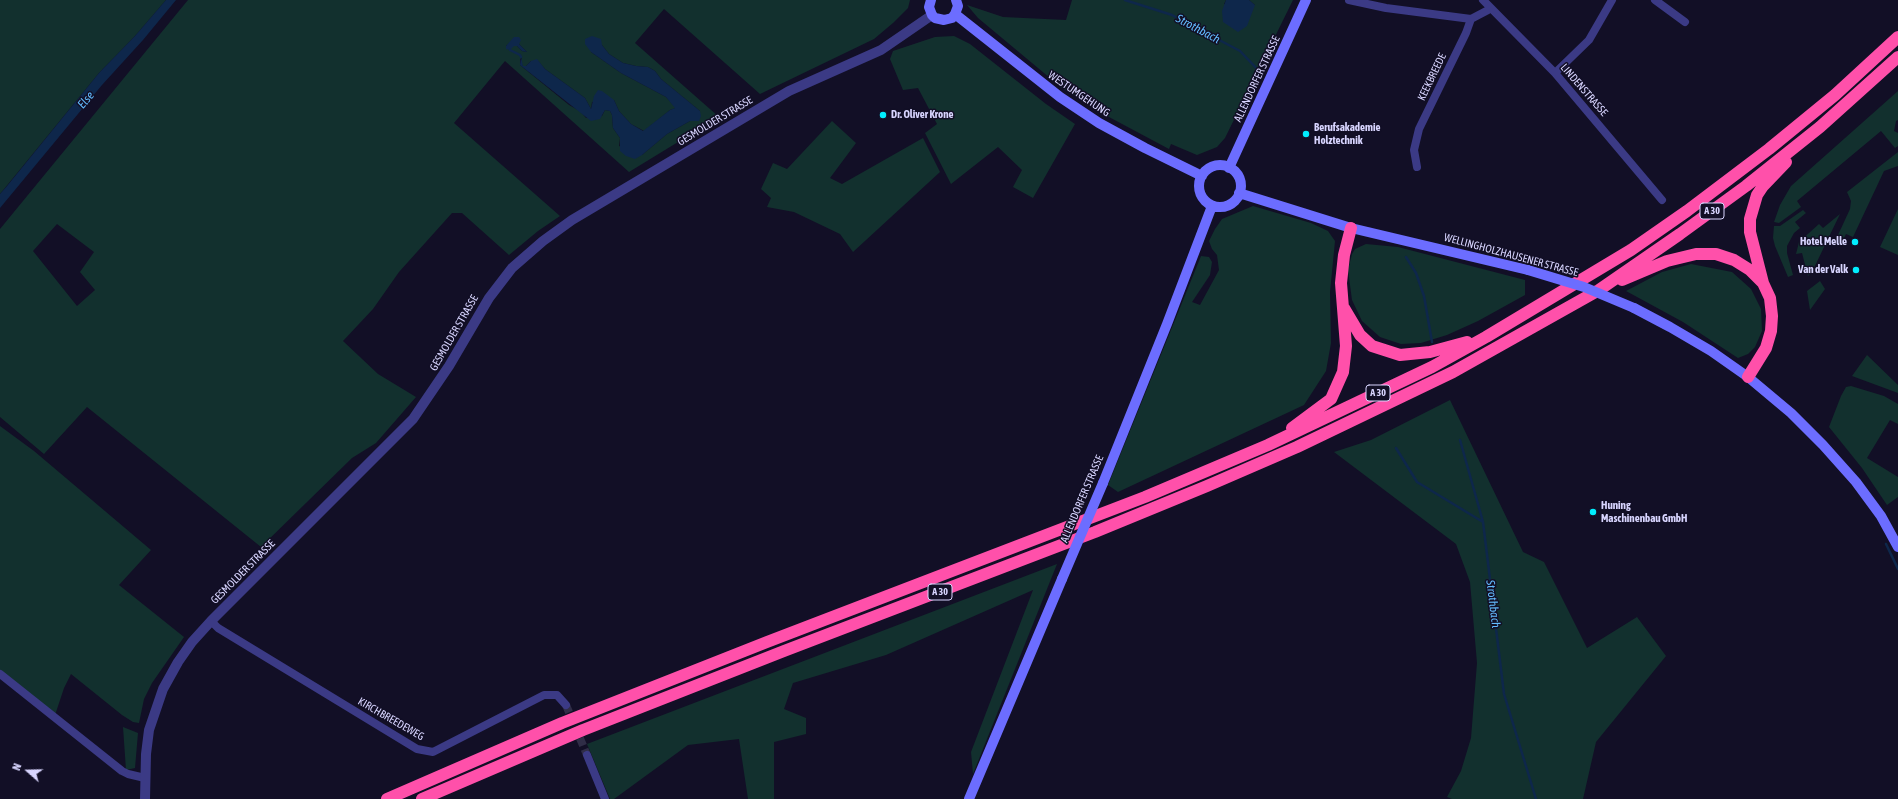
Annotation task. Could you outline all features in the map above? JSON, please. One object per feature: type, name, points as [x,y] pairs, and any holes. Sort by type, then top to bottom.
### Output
[{"type":"highway","name":"A 30","points":[[386,799],[577,717],[767,642],[1145,497],[1268,445],[1418,373],[1486,337],[1631,250],[1687,211],[1769,149],[1829,100],[1898,37]]},
{"type":"highway","name":"A 30","points":[[422,799],[597,724],[1081,538],[1207,486],[1297,447],[1453,372],[1599,290],[1680,234],[1746,186],[1820,127],[1898,57]]},
{"type":"highway","points":[[1748,377],[1766,348],[1771,331],[1772,316],[1770,298],[1763,283],[1750,232],[1750,219],[1757,195],[1763,186],[1820,127]]},
{"type":"highway","points":[[1268,445],[1331,399],[1343,372],[1346,346],[1341,283],[1344,255],[1352,228]]},
{"type":"highway","points":[[1599,290],[1667,262],[1696,254],[1716,254],[1734,260],[1750,270],[1763,283]]},
{"type":"highway","points":[[1343,306],[1360,335],[1372,346],[1400,355],[1430,352],[1486,337]]},
{"type":"main road","points":[[931,0],[929,7],[932,15],[939,20],[952,18],[958,6],[956,0]]},
{"type":"main road","name":"ALLENDORFER STRASSE","points":[[1229,168],[1306,0]]},
{"type":"main road","name":"WESTUMGEHUNG","points":[[955,14],[1020,67],[1060,97],[1145,148],[1202,176]]},
{"type":"main road","points":[[1223,166],[1229,168],[1234,171],[1240,181],[1237,198],[1229,205],[1223,207],[1212,206],[1202,197],[1199,183],[1202,176],[1210,168],[1223,166]]},
{"type":"main road","name":"WELLINGHOLZHAUSENER STRASSE","points":[[1239,193],[1352,228],[1528,270],[1584,287],[1634,308],[1698,342],[1748,377],[1809,431],[1852,477],[1875,507],[1898,547]]},
{"type":"main road","name":"ALLENDORFER STRASSE","points":[[969,799],[1165,331],[1212,206]]},
{"type":"street","points":[[1349,0],[1386,8],[1471,19],[1490,9]]},
{"type":"street","name":"LINDENSTRASSE","points":[[1483,0],[1490,9],[1555,73],[1662,200]]},
{"type":"street","points":[[1555,73],[1589,40],[1612,0]]},
{"type":"street","points":[[1655,0],[1685,22]]},
{"type":"street","name":"GESMOLDER STRASSE","points":[[145,799],[145,778],[149,730],[163,689],[178,662],[192,642],[211,621],[413,420],[449,366],[489,298],[512,268],[543,241],[572,220],[758,108],[789,91],[881,50],[932,15]]},
{"type":"street","name":"KEEKBREEDE","points":[[1417,168],[1414,150],[1419,129],[1466,33],[1471,19]]},
{"type":"street","name":"KIRCHBREEDEWEG","points":[[211,621],[218,628],[417,749],[433,752],[544,695],[557,695],[566,705]]},
{"type":"street","points":[[0,674],[122,771],[145,778]]},
{"type":"street","points":[[587,755],[605,799]]},
{"type":"green space","points":[[0,0],[166,0],[135,36],[99,73],[0,194]]},
{"type":"green space","points":[[188,0],[910,0],[908,8],[874,39],[760,94],[664,9],[635,43],[719,117],[629,172],[505,61],[454,123],[560,216],[538,231],[509,255],[462,213],[452,213],[399,272],[373,309],[343,341],[378,374],[416,397],[376,443],[352,458],[261,547],[87,407],[44,454],[0,417],[0,229]],"holes":[[[511,42],[519,44],[527,52],[522,51],[517,46],[506,46]],[[602,45],[609,54],[623,63],[648,67],[655,71],[661,79],[700,111],[690,121],[667,134],[642,155],[619,146],[620,138],[613,128],[612,115],[610,111],[605,110],[602,116],[586,118],[580,111],[569,105],[520,65],[520,59],[522,58],[521,62],[523,66],[526,66],[531,61],[538,61],[545,69],[585,98],[591,109],[592,102],[614,100],[619,111],[631,124],[644,131],[670,110],[676,108],[666,97],[621,73],[591,52]],[[57,224],[94,252],[80,272],[95,290],[77,306],[33,251]]]},
{"type":"green space","points":[[1072,0],[1226,0],[1224,4],[1255,5],[1249,0],[1293,0],[1225,138],[1217,147],[1197,155],[1171,144],[1169,149],[1109,117],[1062,88],[978,18],[967,5],[1003,17],[1066,20]]},
{"type":"green space","points":[[954,36],[970,44],[1046,104],[1075,124],[1033,198],[1013,187],[1022,170],[998,147],[951,184],[925,133],[937,124],[918,88],[903,90],[890,59],[893,51],[935,37]]},
{"type":"green space","points":[[1898,91],[1898,120],[1896,121],[1894,131],[1898,133],[1898,146],[1895,148],[1881,131],[1797,201],[1801,207],[1779,223],[1774,222],[1780,205],[1791,186]]},
{"type":"green space","points":[[832,121],[856,143],[830,178],[842,184],[923,138],[940,172],[853,252],[840,234],[794,212],[767,207],[771,198],[761,189],[773,163],[787,169]]},
{"type":"green space","points":[[1898,152],[1898,166],[1884,171],[1853,237],[1846,234],[1844,238],[1838,235],[1850,209],[1851,201],[1847,192]]},
{"type":"green space","points":[[1253,206],[1311,223],[1328,231],[1335,241],[1330,292],[1331,343],[1326,371],[1304,405],[1118,492],[1108,485],[1201,256],[1209,257],[1212,262],[1210,275],[1192,302],[1200,305],[1219,270],[1217,255],[1212,249],[1209,241],[1215,229],[1222,219]]},
{"type":"green space","points":[[1898,209],[1898,255],[1880,247]]},
{"type":"green space","points":[[1803,210],[1806,213],[1795,222],[1800,228],[1794,233],[1787,246],[1787,253],[1793,275],[1788,277],[1775,246],[1773,238],[1774,226],[1780,226]]},
{"type":"green space","points":[[1840,214],[1812,272],[1808,276],[1802,253],[1796,254],[1799,242],[1819,224],[1823,228]]},
{"type":"green space","points":[[1366,244],[1398,247],[1525,280],[1525,295],[1478,321],[1447,335],[1421,343],[1401,344],[1380,337],[1362,321],[1352,300],[1348,270],[1352,254],[1355,249]]},
{"type":"green space","points":[[1691,264],[1732,272],[1751,289],[1761,309],[1762,331],[1755,347],[1748,354],[1738,358],[1683,322],[1626,291],[1662,272]]},
{"type":"green space","points":[[1820,281],[1825,289],[1810,310],[1807,291]]},
{"type":"green space","points":[[1867,355],[1898,385],[1898,393],[1852,376]]},
{"type":"green space","points":[[1851,386],[1884,396],[1898,404],[1898,424],[1890,420],[1867,458],[1898,477],[1898,497],[1887,505],[1862,468],[1829,427],[1841,396],[1846,387]]},
{"type":"green space","points":[[1450,400],[1523,552],[1544,562],[1587,648],[1637,617],[1666,656],[1596,742],[1583,799],[1452,799],[1447,797],[1461,771],[1471,738],[1477,663],[1470,582],[1456,544],[1334,452],[1371,440]]},
{"type":"green space","points":[[0,426],[34,451],[151,550],[119,585],[184,637],[152,683],[144,699],[139,723],[133,722],[122,715],[71,674],[64,688],[55,715],[0,671]]},
{"type":"green space","points":[[1057,564],[973,774],[971,752],[1033,590],[886,655],[793,683],[784,709],[806,718],[806,734],[774,742],[774,799],[748,799],[739,739],[688,745],[614,799],[610,799],[587,744]]},
{"type":"green space","points":[[123,727],[138,733],[135,768],[126,770]]},
{"type":"water","name":"Else","points":[[166,0],[176,0],[143,40],[102,85],[0,208],[0,194],[99,73],[135,36]]},
{"type":"water","points":[[1226,0],[1249,0],[1255,5],[1247,26],[1238,32],[1223,22],[1222,11]]},
{"type":"water","points":[[592,36],[601,39],[602,45],[609,54],[623,63],[648,67],[655,71],[661,79],[700,111],[701,116],[699,121],[690,121],[667,134],[635,159],[626,156],[620,151],[620,138],[613,128],[612,115],[610,111],[605,110],[600,119],[591,121],[520,65],[521,57],[523,66],[526,66],[531,61],[537,59],[545,69],[585,98],[591,109],[594,96],[598,90],[602,91],[614,100],[619,111],[631,124],[643,131],[670,110],[675,108],[666,97],[621,73],[591,52],[585,44],[585,39]]},
{"type":"water","points":[[514,37],[519,37],[521,40],[519,44],[527,52],[522,51],[517,46],[514,46],[510,50],[506,49],[506,46]]},
{"type":"waterway","name":"Strothbach","points":[[1125,0],[1172,15],[1240,51],[1261,73]]},
{"type":"waterway","points":[[510,50],[521,57]]},
{"type":"waterway","points":[[1406,257],[1416,273],[1424,296],[1432,342]]},
{"type":"waterway","points":[[1460,440],[1483,522]]},
{"type":"waterway","name":"Strothbach","points":[[1396,448],[1417,482],[1483,522],[1504,694],[1536,799]]},
{"type":"waterway","points":[[1886,544],[1898,569]]},
{"type":"tunnel","points":[[566,705],[587,755]]},
{"type":"place","name":"Dr. Oliver Krone","points":[[883,115]]},
{"type":"place","name":"Berufsakademie Holztechnik","points":[[1306,134]]},
{"type":"place","name":"Hotel Melle","points":[[1855,242]]},
{"type":"place","name":"Van der Valk","points":[[1856,270]]},
{"type":"place","name":"Huning Maschinenbau GmbH","points":[[1593,512]]}]
